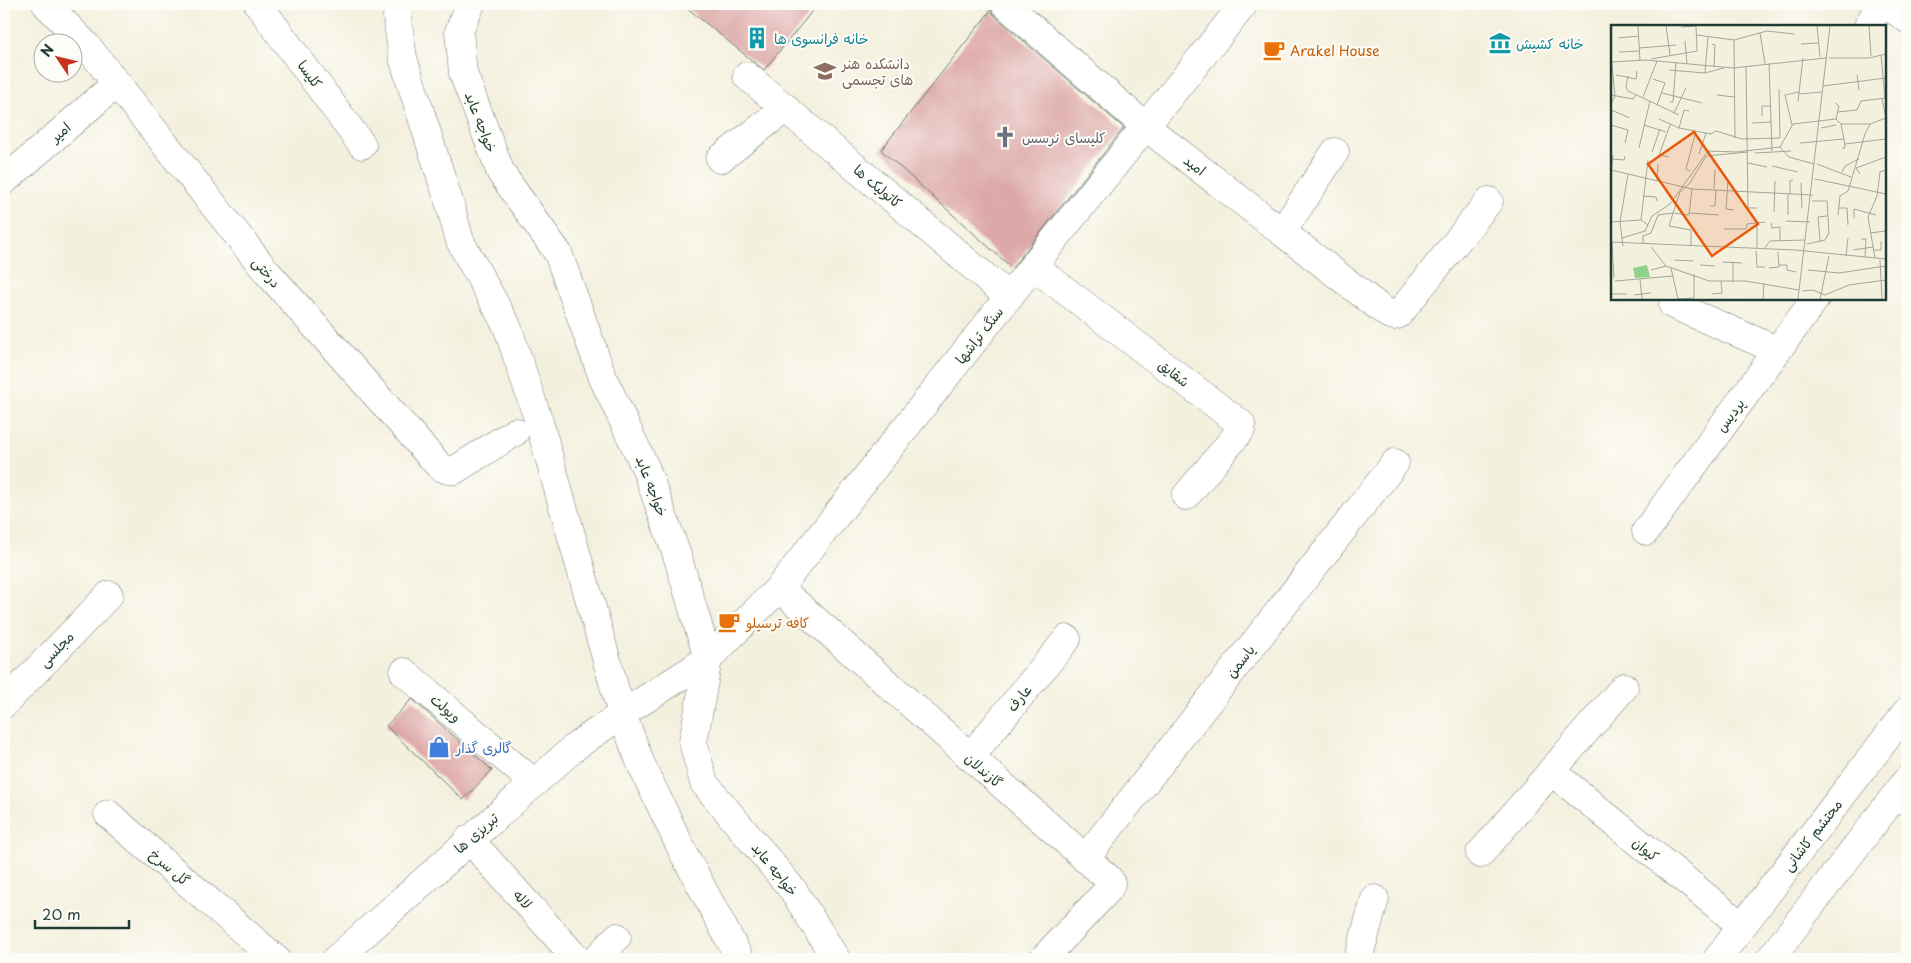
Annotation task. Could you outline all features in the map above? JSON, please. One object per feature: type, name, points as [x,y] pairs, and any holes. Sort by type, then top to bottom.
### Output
[{"type":"street","name":"درختی","points":[[46,4],[87,46],[266,271],[440,467],[455,470],[515,432]]},
{"type":"street","name":"کلیسا","points":[[258,4],[362,145]]},
{"type":"street","points":[[398,4],[397,17],[403,58],[460,241],[507,326],[539,422],[622,714],[641,764],[684,854],[740,959]]},
{"type":"street","name":"خواجه عابد","points":[[471,4],[459,31],[463,72],[501,173],[558,253],[603,378],[646,469],[677,555],[708,658],[693,742],[704,783],[793,890],[836,959]]},
{"type":"street","name":"امید","points":[[1005,4],[1146,127],[1388,314],[1394,316],[1398,314],[1489,201]]},
{"type":"street","name":"سنگ تراشها","points":[[622,714],[708,658],[779,588],[1033,266],[1244,4]]},
{"type":"street","points":[[1869,25],[1880,4]]},
{"type":"street","points":[[1885,4],[1907,19]]},
{"type":"street","name":"کاتولیک ها","points":[[747,76],[1009,297]]},
{"type":"street","name":"امیر","points":[[4,181],[117,83]]},
{"type":"street","points":[[720,159],[786,108]]},
{"type":"street","points":[[1282,232],[1335,152]]},
{"type":"street","name":"شقایق","points":[[1033,266],[1241,424],[1241,430],[1186,496]]},
{"type":"street","name":"پردیس","points":[[1646,531],[1815,300]]},
{"type":"street","points":[[1673,305],[1777,350]]},
{"type":"street","name":"یاسمن","points":[[1085,859],[1395,463]]},
{"type":"street","name":"گازندلان","points":[[779,588],[1109,879],[1111,883],[1109,889],[1043,959]]},
{"type":"street","name":"مجلسی","points":[[4,704],[109,595]]},
{"type":"street","name":"عارف","points":[[970,757],[1067,639]]},
{"type":"street","name":"ویولت","points":[[404,672],[534,783]]},
{"type":"street","points":[[1480,854],[1624,687]]},
{"type":"street","name":"محتشم کاشانی","points":[[1717,959],[1907,712]]},
{"type":"street","name":"تبریزی ها","points":[[336,959],[576,746],[622,714]]},
{"type":"street","name":"کیوان","points":[[1551,771],[1742,926]]},
{"type":"street","points":[[1770,959],[1907,780]]},
{"type":"street","name":"گل سرخ","points":[[108,814],[276,959]]},
{"type":"street","name":"لاله","points":[[469,839],[578,959]]},
{"type":"street","points":[[1358,959],[1375,899]]},
{"type":"street","points":[[596,959],[617,937]]},
{"type":"building","name":"خانه فرانسوی ها","points":[[682,4],[818,4],[764,70]]},
{"type":"building","name":"کلیسای نرسس","points":[[991,10],[995,16],[1124,128],[1012,268],[881,150]]},
{"type":"building","points":[[412,699],[492,770],[463,800],[386,726]]},
{"type":"place","name":"خانه فرانسوی ها","points":[[757,38]]},
{"type":"place","name":"خانه کشیش","points":[[1500,43]]},
{"type":"place","name":"Arakel House","points":[[1274,50]]},
{"type":"place","name":"دانشکده هنر های تجسمی","points":[[825,71]]},
{"type":"place","name":"کلیسای نرسس","points":[[1005,137]]},
{"type":"place","name":"کافه ترسیلو","points":[[729,622]]},
{"type":"place","name":"گالری گذار","points":[[439,747]]}]
